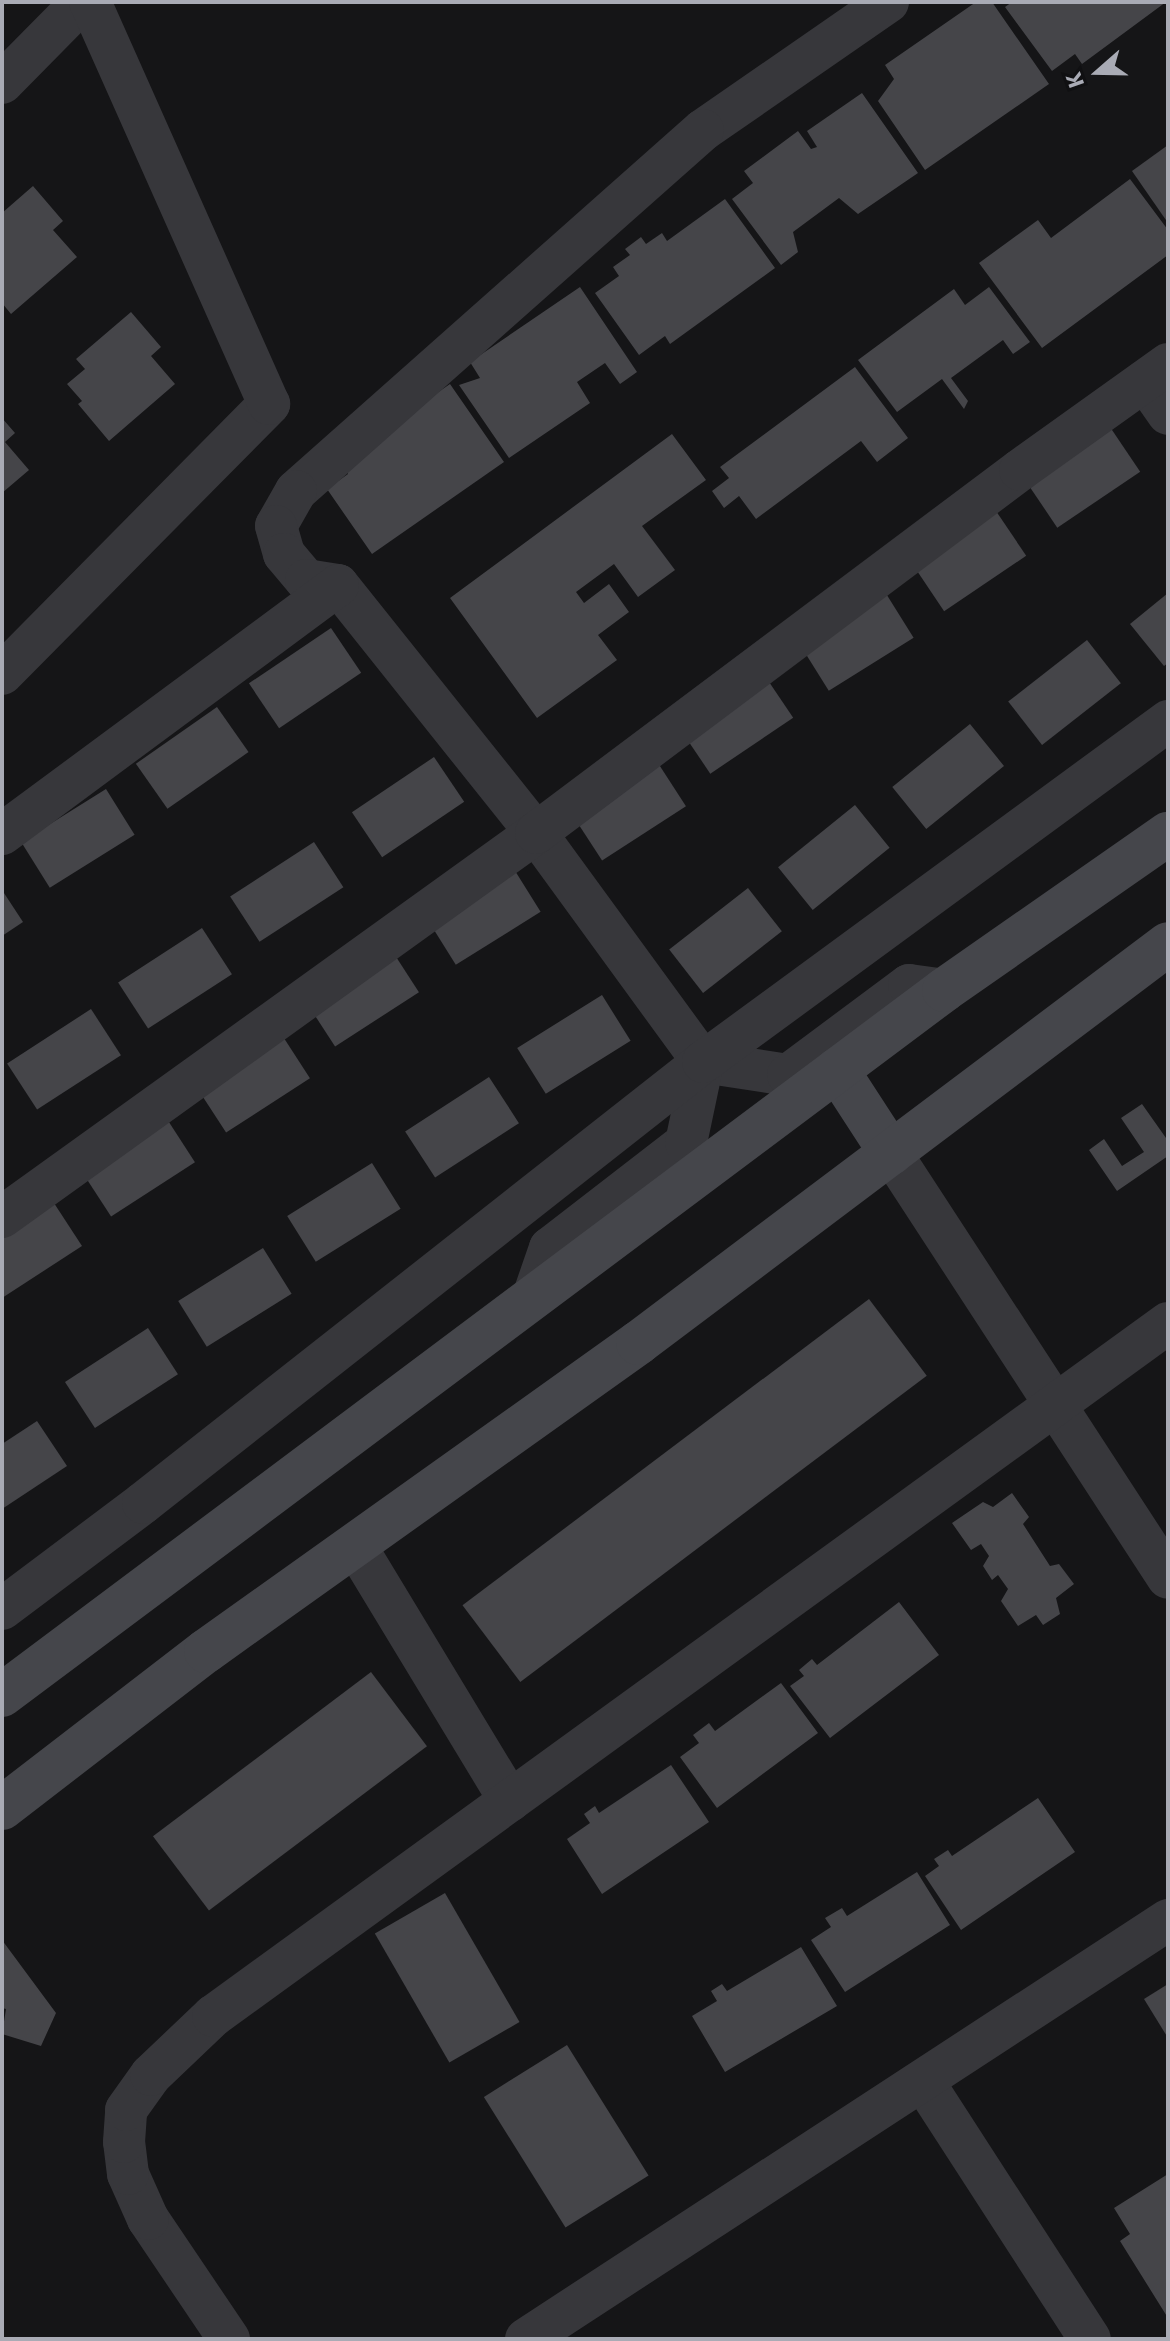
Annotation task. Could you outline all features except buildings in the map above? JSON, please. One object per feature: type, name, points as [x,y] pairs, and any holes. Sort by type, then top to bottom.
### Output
[{"type":"street","points":[[2,83],[82,2]]},
{"type":"street","points":[[2,674],[269,404],[90,2]]},
{"type":"street","points":[[888,2],[703,130],[296,491],[276,526],[284,554],[306,580],[338,585],[536,833],[703,1062],[788,1075],[909,985],[944,990]]},
{"type":"street","points":[[2,1217],[536,833],[1020,470],[1160,386]]},
{"type":"street","points":[[2,834],[338,585]]},
{"type":"street","points":[[2,1609],[143,1503],[703,1062],[1168,721]]},
{"type":"street","points":[[2,1695],[944,990],[1168,834]]},
{"type":"street","points":[[2,1808],[206,1651],[638,1343],[1168,944]]},
{"type":"street","points":[[533,1297],[550,1248],[686,1143],[703,1062]]},
{"type":"street","points":[[837,1070],[1168,1578]]},
{"type":"street","points":[[229,2339],[148,2219],[128,2174],[124,2142],[126,2110],[151,2075],[213,2016],[1168,1323]]},
{"type":"street","points":[[355,1545],[510,1801]]},
{"type":"street","points":[[526,2339],[1168,1920]]},
{"type":"street","points":[[923,2081],[1090,2339]]}]
